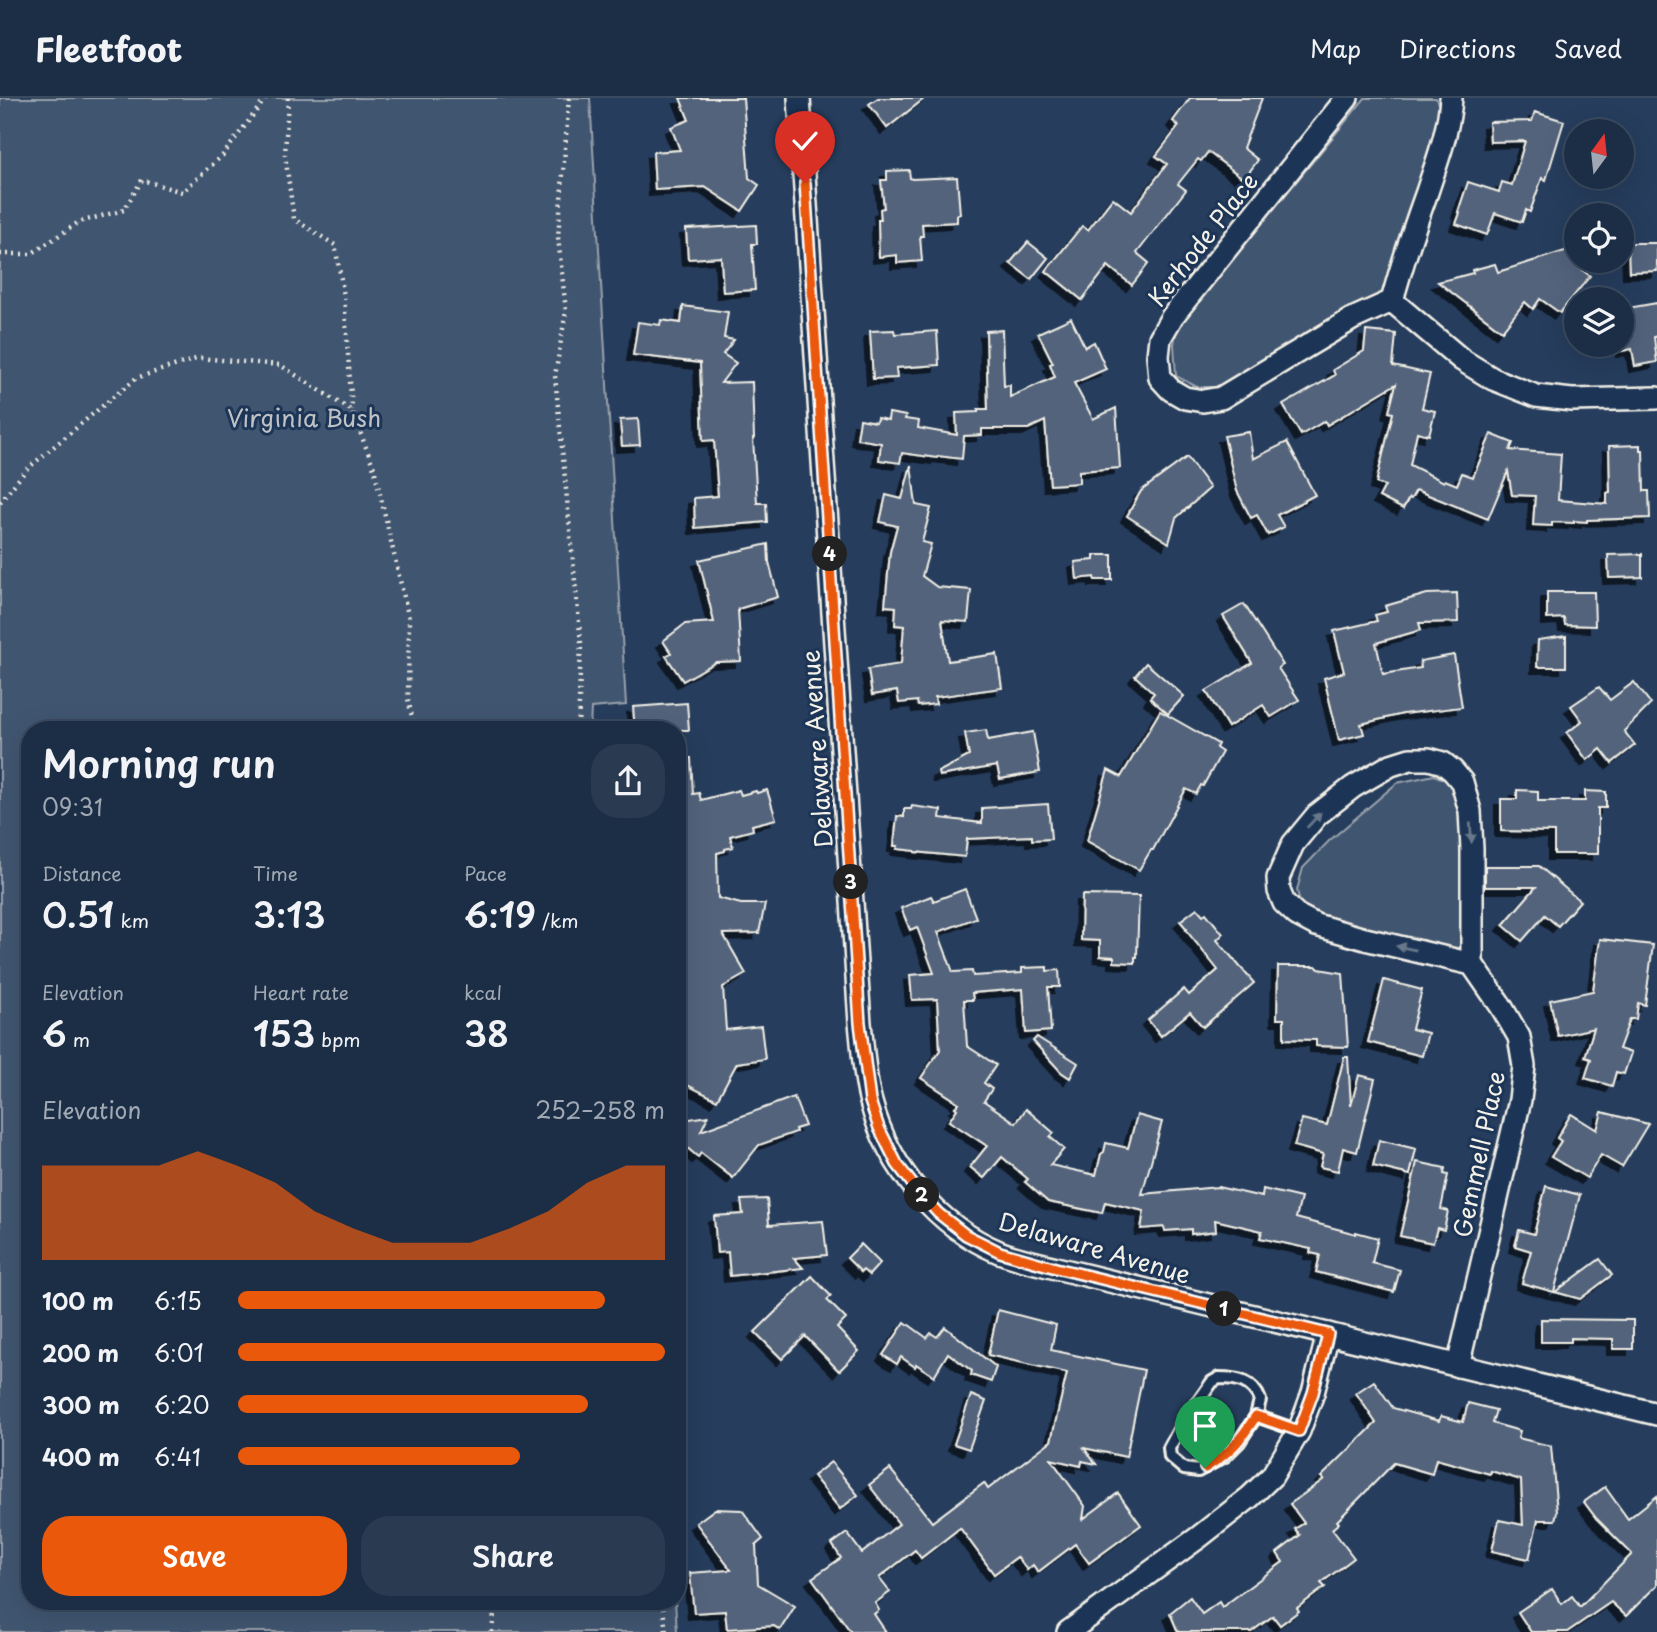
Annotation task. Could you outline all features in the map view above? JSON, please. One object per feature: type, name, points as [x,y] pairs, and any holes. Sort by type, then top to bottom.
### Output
[{"type":"street","name":"Delaware Avenue","points":[[799,98],[860,1023],[868,1088],[879,1128],[897,1164],[938,1213],[966,1235],[1000,1252],[1056,1268],[1657,1414]]},
{"type":"street","name":"Kerhode Place","points":[[1347,98],[1172,317],[1160,338],[1160,378],[1171,390],[1185,398],[1203,401],[1221,398],[1352,319],[1392,301]]},
{"type":"street","points":[[1451,98],[1444,142],[1392,301],[1462,360],[1493,379],[1536,396],[1572,400],[1657,398]]},
{"type":"street","points":[[1429,759],[1443,764],[1462,782],[1470,811],[1472,964],[1366,939],[1316,925],[1297,915],[1284,903],[1278,878],[1293,844],[1317,815],[1353,787],[1391,765],[1429,759]]},
{"type":"street","name":"Gemmell Place","points":[[1458,1366],[1520,1100],[1524,1066],[1519,1037],[1472,964]]},
{"type":"street","points":[[1068,1632],[1199,1537],[1272,1476],[1299,1431],[1313,1393],[1328,1334]]},
{"type":"lane","points":[[1219,1378],[1238,1379],[1252,1387],[1260,1400],[1256,1416],[1239,1442],[1225,1456],[1198,1472],[1184,1469],[1171,1457],[1169,1448],[1181,1426],[1212,1382],[1219,1378]]},
{"type":"lane","points":[[1256,1416],[1299,1431]]},
{"type":"path","points":[[0,254],[31,254],[79,222],[124,210],[142,180],[182,192],[223,155],[267,98]]},
{"type":"path","points":[[288,98],[285,155],[294,219],[335,245],[344,296],[352,411],[374,468],[409,619],[408,699],[413,721]]},
{"type":"path","points":[[569,98],[558,237],[566,312],[555,376],[581,643],[578,721]]},
{"type":"path","points":[[0,502],[27,469],[136,378],[200,358],[280,365],[352,411]]},
{"type":"path","points":[[492,1632],[494,1610]]},
{"type":"path","points":[[663,1610],[666,1632]]},
{"type":"green space","name":"Virginia Bush","points":[[0,98],[590,98],[626,705],[591,708],[590,721],[21,721],[21,1610],[676,1610],[677,1632],[0,1632]]},
{"type":"green space","points":[[1365,98],[1436,98],[1442,116],[1385,294],[1226,387],[1197,387],[1176,376],[1174,344],[1177,327]]},
{"type":"green space","points":[[1434,775],[1464,788],[1469,955],[1328,925],[1301,908],[1297,890],[1303,868],[1329,841],[1397,783]]},
{"type":"building","points":[[680,98],[743,98],[749,178],[759,185],[742,211],[705,187],[655,190],[653,152],[680,150],[671,127],[689,120]]},
{"type":"building","points":[[878,98],[925,98],[887,128],[869,104]]},
{"type":"building","points":[[1190,98],[1262,98],[1243,148],[1258,160],[1244,179],[1208,152],[1201,161],[1198,159],[1178,184],[1186,190],[1137,253],[1149,263],[1132,285],[1108,266],[1082,300],[1046,271],[1082,226],[1088,230],[1113,198],[1131,212],[1167,164],[1156,156],[1179,126],[1173,121]]},
{"type":"building","points":[[1535,112],[1564,121],[1546,180],[1542,178],[1530,212],[1526,210],[1522,222],[1495,213],[1487,235],[1456,224],[1468,182],[1499,192],[1502,182],[1512,185],[1525,141],[1490,142],[1489,122],[1532,121]]},
{"type":"building","points":[[909,170],[912,179],[957,177],[960,214],[957,215],[957,222],[922,224],[922,261],[897,263],[897,255],[879,257],[878,220],[881,220],[880,209],[884,208],[881,180],[887,180],[887,171]]},
{"type":"building","points":[[756,225],[757,244],[752,244],[755,290],[723,292],[721,257],[688,259],[686,229]]},
{"type":"building","points":[[1028,242],[1048,258],[1031,279],[1010,263]]},
{"type":"building","points":[[1634,243],[1657,243],[1657,271],[1634,272]]},
{"type":"building","points":[[1564,251],[1564,273],[1586,273],[1590,276],[1581,287],[1564,287],[1564,308],[1560,313],[1540,299],[1533,309],[1525,302],[1502,331],[1438,282],[1495,264],[1498,272]]},
{"type":"building","points":[[1657,303],[1657,336],[1654,337],[1657,362],[1635,366],[1634,307]]},
{"type":"building","points":[[683,306],[728,312],[724,338],[734,340],[723,354],[736,363],[721,383],[752,382],[757,503],[766,503],[767,522],[695,528],[694,498],[718,496],[714,440],[703,441],[700,363],[633,355],[638,322],[660,325],[661,320],[681,323]]},
{"type":"building","points":[[1071,318],[1085,347],[1094,342],[1106,369],[1074,383],[1093,419],[1116,408],[1120,468],[1079,471],[1079,483],[1050,485],[1045,421],[1028,429],[982,429],[982,435],[964,436],[962,459],[902,453],[900,463],[879,460],[881,443],[857,439],[860,419],[876,422],[877,418],[888,420],[889,413],[919,421],[918,428],[957,435],[956,413],[988,409],[986,331],[1002,330],[1004,386],[1010,385],[1010,397],[1055,377],[1050,364],[1053,363],[1038,333]]},
{"type":"building","points":[[894,330],[895,334],[937,331],[939,365],[896,368],[897,378],[873,379],[870,331]]},
{"type":"building","points":[[1366,331],[1396,334],[1393,366],[1430,374],[1422,408],[1435,411],[1429,435],[1417,432],[1410,465],[1444,482],[1445,480],[1457,485],[1462,473],[1473,477],[1491,434],[1513,443],[1510,450],[1561,454],[1558,500],[1607,504],[1607,493],[1610,492],[1609,446],[1640,445],[1640,450],[1643,450],[1644,491],[1649,491],[1650,518],[1552,522],[1552,526],[1533,525],[1535,496],[1512,495],[1508,471],[1488,519],[1416,490],[1403,509],[1379,497],[1385,486],[1376,483],[1393,413],[1389,412],[1396,384],[1327,425],[1325,421],[1301,435],[1283,405],[1335,375],[1333,370],[1364,351]]},
{"type":"building","points":[[638,419],[640,445],[622,446],[620,420]]},
{"type":"building","points":[[1249,432],[1253,459],[1287,442],[1315,495],[1277,515],[1284,527],[1268,535],[1257,515],[1251,518],[1237,491],[1224,436]]},
{"type":"building","points":[[1187,457],[1210,488],[1176,518],[1169,543],[1127,516],[1141,491]]},
{"type":"building","points":[[911,465],[916,505],[931,508],[922,542],[931,544],[922,576],[937,587],[971,590],[968,622],[942,620],[948,661],[997,654],[1002,688],[935,697],[936,704],[918,706],[917,701],[899,703],[897,691],[872,695],[868,669],[901,664],[904,626],[895,625],[896,607],[885,606],[890,552],[897,526],[880,522],[886,495],[902,499]]},
{"type":"building","points":[[768,544],[769,562],[778,597],[738,609],[741,661],[716,662],[683,681],[666,656],[671,653],[663,641],[685,624],[714,622],[699,560]]},
{"type":"building","points":[[1642,554],[1642,577],[1609,578],[1608,555]]},
{"type":"building","points":[[1094,555],[1112,555],[1112,580],[1095,580],[1094,577],[1077,579],[1075,562],[1094,560]]},
{"type":"building","points":[[1547,592],[1594,592],[1595,626],[1565,625],[1564,618],[1547,619]]},
{"type":"building","points":[[1457,593],[1458,622],[1419,623],[1421,630],[1376,643],[1383,674],[1421,668],[1420,661],[1454,655],[1462,707],[1403,714],[1361,724],[1364,734],[1339,740],[1324,678],[1344,672],[1334,631],[1377,621],[1375,615],[1387,612],[1385,606],[1427,594]]},
{"type":"building","points":[[1244,604],[1283,665],[1278,668],[1299,700],[1271,717],[1263,705],[1228,727],[1206,691],[1252,663],[1223,616]]},
{"type":"building","points":[[1566,636],[1566,667],[1537,667],[1538,640]]},
{"type":"building","points":[[1146,663],[1184,696],[1168,714],[1150,698],[1154,693],[1135,676]]},
{"type":"building","points":[[1634,682],[1651,704],[1624,731],[1635,745],[1612,763],[1601,749],[1587,760],[1567,733],[1582,721],[1571,706],[1599,687],[1610,700]]},
{"type":"building","points":[[687,703],[689,730],[686,730],[686,721],[634,721],[633,707]]},
{"type":"building","points":[[1160,711],[1218,744],[1216,748],[1222,752],[1196,794],[1186,789],[1139,870],[1087,841],[1108,770],[1121,777]]},
{"type":"building","points":[[986,730],[988,740],[1033,732],[1040,772],[1000,779],[997,766],[939,776],[938,772],[969,756],[965,733]]},
{"type":"building","points":[[686,758],[691,758],[693,794],[699,793],[701,800],[739,790],[741,795],[767,790],[776,819],[752,825],[753,830],[730,836],[733,847],[717,853],[718,898],[741,904],[765,904],[759,933],[723,934],[746,974],[723,987],[726,1030],[761,1026],[765,1059],[737,1063],[717,1100],[686,1084]]},
{"type":"building","points":[[1517,790],[1538,791],[1538,801],[1585,801],[1585,791],[1606,792],[1606,808],[1598,808],[1598,854],[1554,854],[1554,832],[1501,831],[1501,799],[1517,799]]},
{"type":"building","points":[[1048,804],[1051,839],[1032,840],[1032,836],[967,839],[965,857],[915,852],[894,846],[897,816],[904,817],[904,809],[911,809],[912,806],[941,810],[940,818],[982,823],[982,808]]},
{"type":"building","points":[[1485,866],[1539,866],[1580,901],[1558,926],[1545,915],[1522,941],[1503,925],[1536,887],[1485,887]]},
{"type":"building","points":[[965,889],[976,918],[938,932],[953,972],[972,971],[973,976],[1022,973],[1022,968],[1047,967],[1047,971],[1059,970],[1060,987],[1048,987],[1051,1031],[1026,1033],[1023,989],[972,993],[973,1000],[964,1000],[967,1046],[996,1065],[984,1083],[992,1089],[984,1101],[1016,1123],[1026,1109],[1054,1133],[1050,1137],[1064,1149],[1050,1165],[1096,1175],[1106,1143],[1128,1148],[1137,1115],[1162,1122],[1142,1194],[1218,1187],[1262,1197],[1263,1189],[1301,1198],[1296,1218],[1378,1238],[1372,1263],[1400,1270],[1394,1292],[1316,1272],[1320,1255],[1310,1253],[1311,1249],[1260,1238],[1262,1231],[1215,1220],[1216,1231],[1191,1234],[1191,1229],[1141,1229],[1144,1211],[1105,1202],[1102,1213],[1048,1202],[1025,1182],[1028,1179],[1002,1157],[984,1178],[970,1167],[987,1146],[949,1121],[959,1103],[921,1078],[940,1050],[937,999],[912,1000],[910,975],[934,973],[917,927],[910,930],[901,908],[931,896],[934,901]]},
{"type":"building","points":[[1082,895],[1139,896],[1135,963],[1114,962],[1114,957],[1100,956],[1100,941],[1081,940]]},
{"type":"building","points":[[1197,908],[1203,915],[1206,913],[1223,934],[1217,940],[1254,983],[1203,1027],[1190,1012],[1161,1036],[1148,1020],[1184,989],[1189,995],[1218,970],[1180,921]]},
{"type":"building","points":[[1600,939],[1653,945],[1645,1005],[1638,1003],[1636,1019],[1630,1019],[1619,1049],[1631,1053],[1624,1074],[1616,1072],[1612,1086],[1585,1078],[1591,1059],[1585,1057],[1594,1028],[1558,1036],[1550,1000],[1593,991]]},
{"type":"building","points":[[1278,966],[1316,966],[1319,969],[1343,973],[1348,1047],[1316,1046],[1316,1040],[1284,1039],[1284,1019],[1277,1019]]},
{"type":"building","points":[[1384,980],[1422,990],[1412,1029],[1428,1033],[1422,1056],[1368,1042]]},
{"type":"building","points":[[1037,1037],[1078,1063],[1070,1078],[1061,1072],[1033,1041]]},
{"type":"building","points":[[1344,1057],[1348,1057],[1351,1106],[1359,1075],[1375,1079],[1357,1152],[1343,1148],[1338,1171],[1320,1167],[1323,1154],[1294,1146],[1302,1119],[1327,1125]]},
{"type":"building","points":[[794,1097],[805,1126],[795,1129],[796,1132],[759,1145],[733,1178],[701,1153],[698,1157],[686,1147],[686,1120],[708,1116],[701,1131]]},
{"type":"building","points":[[1602,1112],[1648,1124],[1622,1167],[1601,1155],[1587,1178],[1551,1157],[1561,1141],[1557,1138],[1571,1114],[1597,1130]]},
{"type":"building","points":[[1379,1140],[1416,1149],[1410,1175],[1373,1166]]},
{"type":"building","points":[[1417,1162],[1445,1168],[1444,1174],[1448,1175],[1441,1209],[1448,1211],[1444,1230],[1437,1228],[1433,1243],[1400,1236]]},
{"type":"building","points":[[1546,1186],[1580,1195],[1554,1292],[1522,1283],[1531,1251],[1515,1246],[1519,1230],[1534,1234]]},
{"type":"building","points":[[767,1199],[769,1225],[823,1221],[827,1255],[794,1258],[803,1268],[730,1276],[728,1252],[717,1253],[714,1216],[743,1214],[741,1200]]},
{"type":"building","points":[[861,1244],[880,1263],[869,1275],[863,1270],[861,1272],[847,1258]]},
{"type":"building","points":[[1600,1259],[1612,1275],[1580,1299],[1555,1292]]},
{"type":"building","points":[[812,1276],[831,1296],[827,1300],[846,1319],[837,1328],[859,1351],[839,1371],[805,1336],[782,1359],[755,1332]]},
{"type":"building","points":[[998,1310],[1056,1325],[1051,1350],[1144,1370],[1126,1457],[1084,1448],[1096,1464],[1082,1461],[1081,1466],[1051,1459],[1085,1506],[1083,1519],[1118,1493],[1141,1525],[1089,1563],[1075,1544],[1038,1572],[1033,1565],[1027,1570],[1017,1557],[994,1574],[960,1528],[921,1558],[915,1550],[879,1578],[890,1592],[875,1603],[879,1610],[874,1614],[886,1632],[851,1632],[812,1578],[841,1558],[832,1544],[847,1533],[862,1553],[899,1524],[869,1485],[890,1469],[932,1522],[984,1483],[988,1489],[1051,1441],[1067,1373],[988,1355]]},
{"type":"building","points":[[1541,1319],[1633,1320],[1633,1349],[1613,1349],[1613,1339],[1571,1338],[1571,1342],[1541,1342]]},
{"type":"building","points":[[905,1322],[927,1338],[931,1333],[937,1337],[945,1327],[996,1367],[991,1382],[971,1375],[972,1371],[948,1353],[934,1376],[901,1357],[897,1364],[883,1355]]},
{"type":"building","points":[[1374,1381],[1393,1408],[1439,1421],[1441,1416],[1463,1422],[1468,1403],[1496,1410],[1492,1423],[1520,1431],[1518,1438],[1551,1446],[1557,1512],[1555,1520],[1538,1520],[1529,1559],[1492,1551],[1499,1520],[1523,1525],[1521,1480],[1436,1459],[1432,1474],[1394,1463],[1332,1529],[1354,1558],[1321,1583],[1325,1587],[1297,1608],[1299,1611],[1280,1625],[1273,1616],[1251,1632],[1178,1632],[1170,1613],[1190,1597],[1202,1614],[1219,1602],[1222,1607],[1283,1562],[1277,1553],[1300,1535],[1295,1529],[1304,1523],[1290,1504],[1324,1479],[1321,1477],[1376,1423],[1356,1393]]},
{"type":"building","points":[[971,1395],[986,1401],[969,1449],[954,1444]]},
{"type":"building","points":[[831,1462],[858,1495],[840,1509],[813,1476]]},
{"type":"building","points":[[1605,1487],[1628,1519],[1657,1496],[1657,1585],[1626,1616],[1611,1602],[1567,1632],[1531,1632],[1518,1612],[1552,1589],[1562,1604],[1572,1596],[1580,1607],[1632,1554],[1584,1502]]},
{"type":"building","points":[[715,1509],[742,1510],[763,1539],[756,1545],[758,1584],[795,1606],[780,1630],[774,1626],[727,1629],[725,1611],[694,1613],[690,1573],[731,1570],[696,1523]]},
{"type":"route","points":[[805,183],[860,1023],[870,1101],[879,1128],[897,1164],[938,1213],[966,1235],[1000,1252],[1056,1268],[1328,1334],[1313,1393],[1299,1431],[1256,1416],[1239,1442],[1225,1456],[1205,1468]]}]
